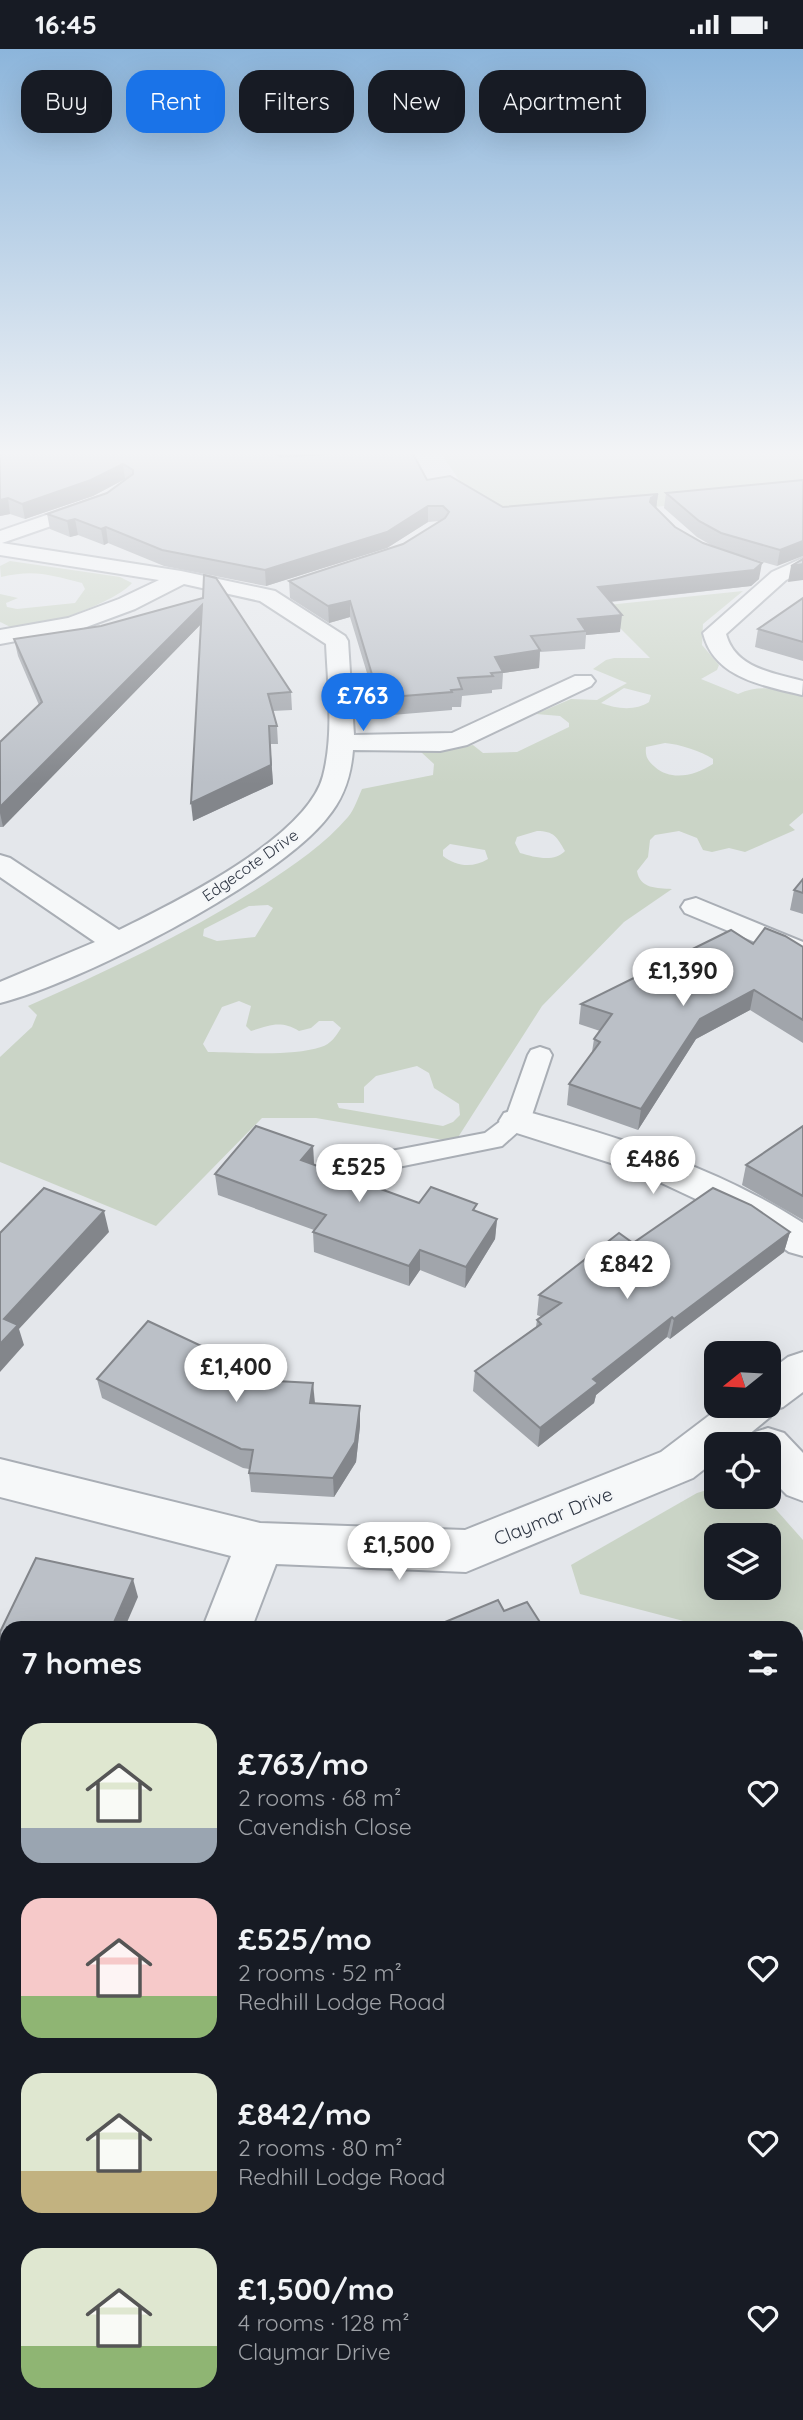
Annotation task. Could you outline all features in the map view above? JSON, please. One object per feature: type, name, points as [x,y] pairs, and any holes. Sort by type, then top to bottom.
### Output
[{"type":"street","name":"Edgecote Drive","points":[[0,993],[117,943],[211,894],[298,832],[330,796],[336,776],[340,742],[338,641],[267,596],[181,576],[91,563]]},
{"type":"street","points":[[802,688],[738,668],[722,655],[715,645],[714,633],[779,576],[803,564]]},
{"type":"street","points":[[752,569],[779,576]]},
{"type":"street","points":[[0,637],[72,624],[127,604],[181,576]]},
{"type":"street","points":[[267,596],[292,588]]},
{"type":"street","points":[[340,742],[440,743],[458,740],[583,681]]},
{"type":"street","points":[[0,864],[117,943]]},
{"type":"street","points":[[696,907],[803,953]]},
{"type":"street","points":[[517,1121],[649,1162],[760,1213],[803,1242]]},
{"type":"street","name":"Claymar Drive","points":[[0,1478],[260,1543],[466,1551],[677,1465],[760,1421],[803,1369]]},
{"type":"street","points":[[760,1421],[803,1482]]},
{"type":"street","points":[[230,1621],[260,1543]]},
{"type":"lane","points":[[344,1169],[493,1140],[517,1121],[540,1055]]},
{"type":"green space","points":[[7,563],[21,563],[120,577],[132,583],[111,598],[77,613],[42,624],[13,628],[0,622],[0,594],[18,598],[6,603],[7,607],[17,609],[75,603],[85,589],[82,583],[42,574],[24,573],[1,577],[0,566]]},
{"type":"green space","points":[[743,591],[703,624],[702,645],[719,665],[717,670],[701,679],[738,694],[755,689],[770,689],[803,696],[803,813],[789,825],[795,830],[745,852],[729,848],[712,852],[703,850],[697,838],[679,831],[655,835],[650,840],[648,857],[637,871],[645,884],[672,889],[624,922],[542,1006],[455,1142],[316,1118],[262,1118],[156,1226],[0,1162],[0,1057],[32,1027],[37,1015],[28,1006],[149,950],[265,884],[309,853],[339,827],[352,811],[362,789],[433,775],[434,764],[421,752],[473,745],[483,753],[517,752],[569,727],[569,723],[560,716],[536,714],[571,699],[597,700],[627,683],[593,669],[606,660],[650,658],[598,606]],"holes":[[[624,688],[651,695],[649,702],[632,708],[601,703]],[[665,743],[708,756],[713,759],[713,764],[692,774],[676,776],[662,772],[650,763],[646,747]],[[543,831],[554,836],[565,851],[555,857],[537,857],[520,853],[515,843],[517,837]],[[450,844],[485,850],[488,859],[465,865],[443,856],[443,850]],[[268,905],[273,908],[255,937],[217,941],[203,936],[204,929],[249,906]],[[239,1001],[251,1006],[246,1026],[251,1031],[270,1025],[281,1025],[299,1031],[311,1028],[319,1021],[333,1021],[341,1028],[325,1046],[295,1052],[208,1052],[203,1044],[222,1007]],[[417,1066],[429,1073],[434,1088],[459,1104],[460,1115],[443,1126],[339,1108],[337,1103],[364,1103],[364,1087],[376,1076]]]},
{"type":"green space","points":[[704,1491],[704,1509],[775,1509],[803,1540],[803,1621],[684,1621],[580,1594],[571,1565]]},
{"type":"building","points":[[227,563],[289,563],[265,570]]},
{"type":"building","points":[[346,563],[762,563],[754,570],[598,587],[622,615],[578,619],[586,631],[531,636],[540,650],[495,657],[503,672],[491,673],[493,676],[458,678],[462,689],[379,698],[350,601],[328,606],[289,581]]},
{"type":"building","points":[[204,575],[216,578],[291,692],[268,694],[277,726],[269,726],[271,765],[191,803],[202,605],[0,807],[0,742],[42,702],[14,639],[101,626],[203,598]]},
{"type":"building","points":[[803,598],[803,642],[758,629]]},
{"type":"building","points":[[803,879],[803,893],[794,890]]},
{"type":"building","points":[[765,928],[803,947],[803,1020],[754,990],[700,1019],[641,1109],[569,1084],[600,1042],[594,1039],[612,1014],[581,1004],[731,930],[753,944]]},
{"type":"building","points":[[256,1126],[313,1146],[301,1160],[419,1203],[431,1187],[477,1204],[473,1210],[497,1219],[466,1267],[420,1250],[409,1266],[313,1232],[326,1215],[215,1174]]},
{"type":"building","points":[[803,1126],[803,1196],[746,1165]]},
{"type":"building","points":[[44,1188],[104,1211],[4,1319],[18,1325],[0,1344],[0,1233]]},
{"type":"building","points":[[713,1188],[751,1205],[790,1232],[674,1319],[672,1317],[593,1379],[598,1383],[540,1428],[475,1371],[541,1324],[537,1320],[561,1303],[539,1295],[619,1233],[633,1243]]},
{"type":"building","points":[[148,1321],[276,1381],[313,1383],[310,1403],[360,1406],[355,1442],[333,1478],[249,1473],[253,1450],[241,1449],[97,1379]]},
{"type":"building","points":[[36,1558],[133,1579],[115,1621],[5,1621]]},
{"type":"building","points":[[498,1600],[504,1611],[527,1602],[539,1621],[447,1621]]}]
